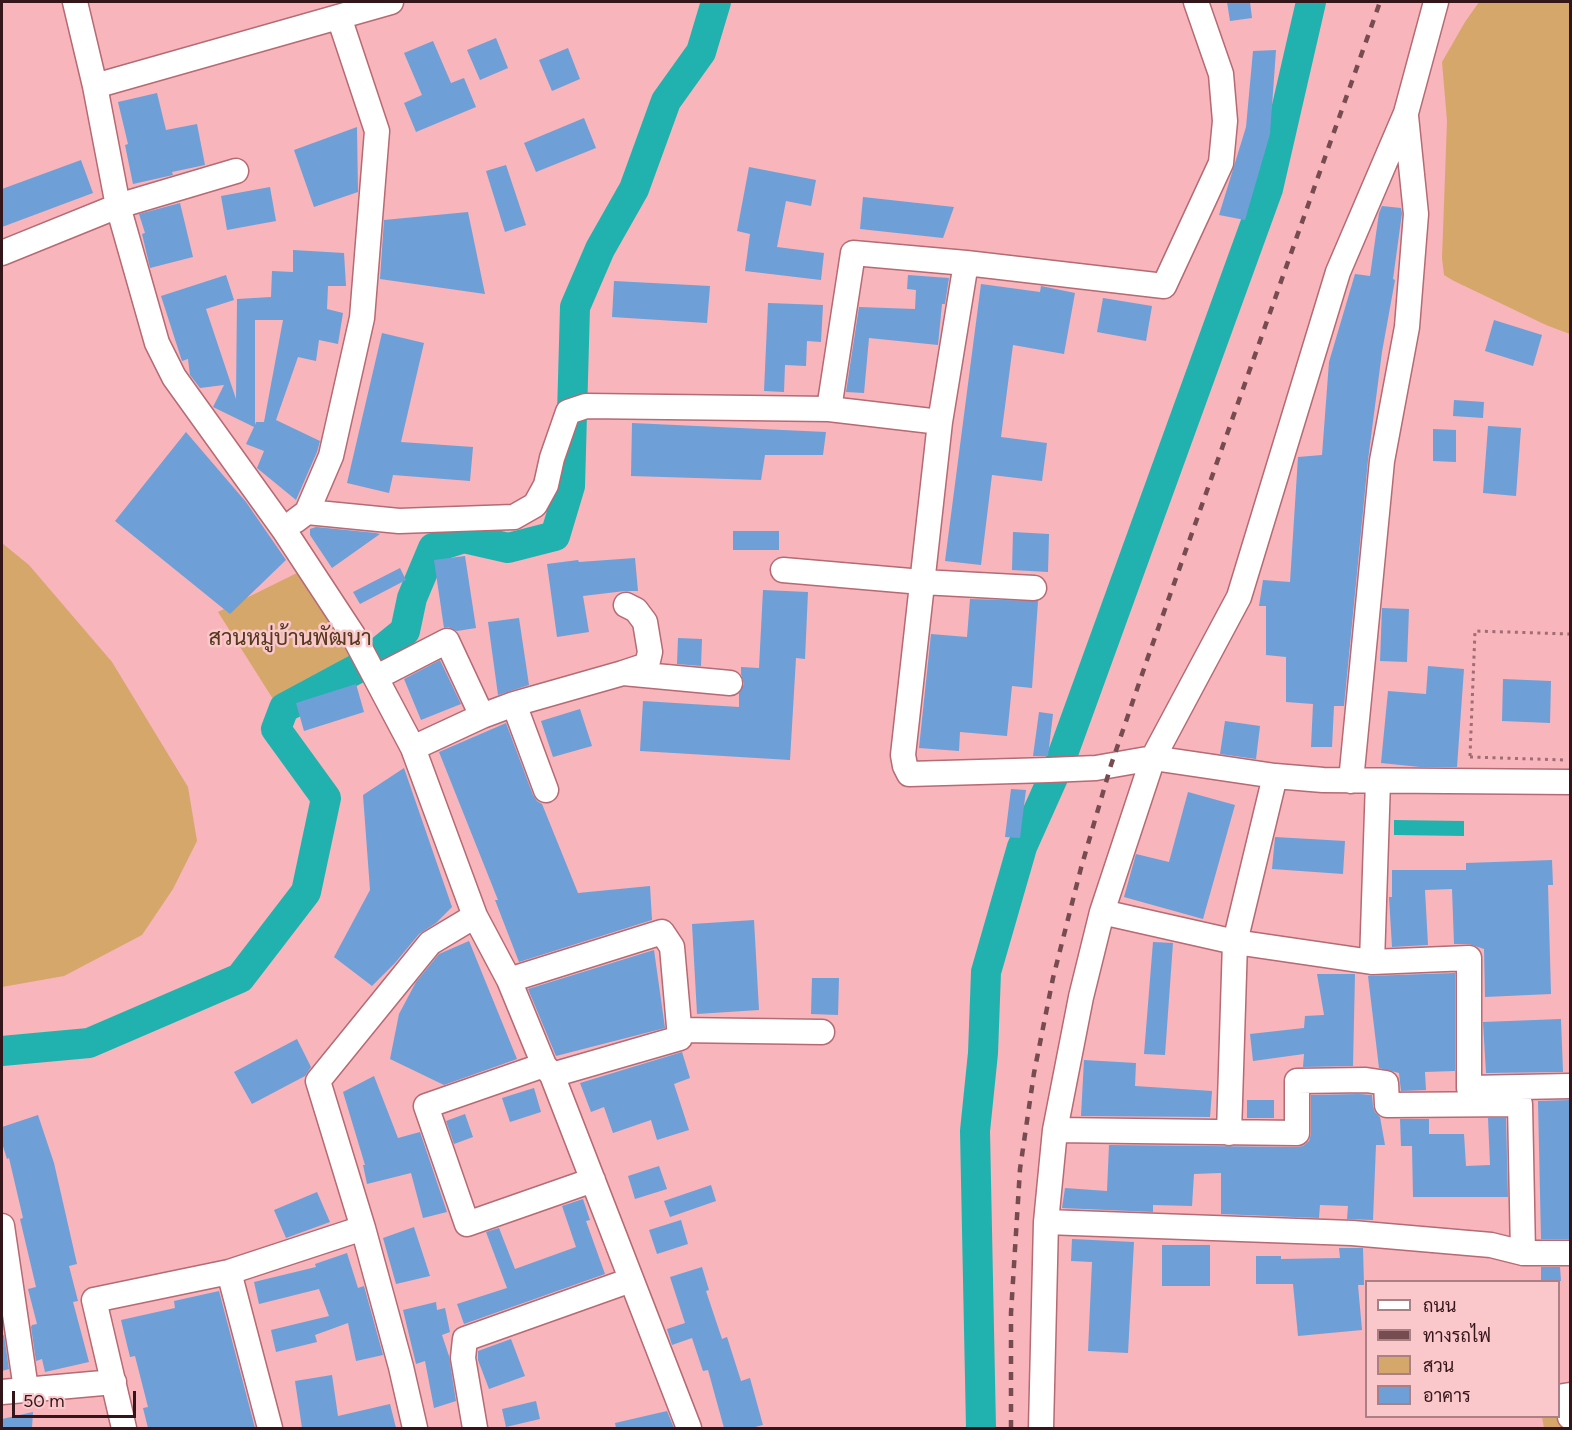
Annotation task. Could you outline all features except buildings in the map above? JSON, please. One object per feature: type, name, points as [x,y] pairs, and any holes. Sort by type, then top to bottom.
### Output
[{"type":"street","points":[[75,2],[96,86],[118,206],[157,343],[174,377],[284,530],[353,635],[413,748],[475,916],[508,980],[548,1070],[689,1428]]},
{"type":"street","points":[[96,86],[391,2]]},
{"type":"street","points":[[829,409],[853,253],[966,263],[1164,286],[1221,163],[1225,121],[1221,74],[1196,2]]},
{"type":"street","points":[[1041,1428],[1046,1222],[1055,1130],[1081,997],[1102,912],[1152,758],[1239,597],[1338,273],[1406,114],[1436,2]]},
{"type":"street","points":[[284,530],[307,512],[331,456],[362,318],[377,131],[339,16]]},
{"type":"street","points":[[1351,781],[1382,460],[1407,327],[1416,214],[1406,114]]},
{"type":"street","points":[[2,254],[118,206],[236,171]]},
{"type":"street","points":[[1377,181],[1392,176],[1413,180]]},
{"type":"street","points":[[966,263],[940,422],[922,582],[903,755],[909,774],[1096,768],[1152,758],[1275,776],[1351,781],[1570,782]]},
{"type":"street","points":[[307,512],[399,521],[514,517],[535,505],[546,485],[552,458],[576,410],[829,409],[940,422]]},
{"type":"street","points":[[783,570],[922,582],[1034,588]]},
{"type":"street","points":[[413,748],[514,704],[647,665],[650,652],[645,622],[636,610],[626,604]]},
{"type":"street","points":[[375,674],[447,641],[482,716]]},
{"type":"street","points":[[623,673],[730,683]]},
{"type":"street","points":[[514,704],[546,790]]},
{"type":"street","points":[[1229,1133],[1235,942],[1275,776]]},
{"type":"street","points":[[1372,962],[1378,781]]},
{"type":"street","points":[[1102,912],[1235,942],[1372,962],[1469,958],[1469,1088],[1570,1086]]},
{"type":"street","points":[[415,1428],[401,1367],[363,1228],[318,1081],[429,943],[475,916]]},
{"type":"street","points":[[508,980],[662,932],[672,947],[680,1038],[548,1070],[426,1106],[467,1224],[593,1180]]},
{"type":"street","points":[[679,1030],[822,1032]]},
{"type":"street","points":[[1055,1130],[1297,1133],[1297,1081],[1366,1080],[1386,1083],[1387,1105],[1520,1104],[1523,1253]]},
{"type":"street","points":[[1046,1222],[1352,1233],[1491,1245],[1523,1253],[1570,1253]]},
{"type":"street","points":[[2,1226],[26,1389]]},
{"type":"street","points":[[124,1428],[94,1300],[229,1272],[363,1228]]},
{"type":"street","points":[[229,1272],[270,1428]]},
{"type":"street","points":[[475,1428],[464,1358],[465,1339],[631,1280]]},
{"type":"street","points":[[2,1392],[114,1382]]},
{"type":"street","points":[[1560,1397],[1570,1395],[1570,1417]]},
{"type":"path","points":[[1470,756],[1475,631],[1570,634]]},
{"type":"green space","points":[[1479,2],[1570,2],[1570,334],[1546,325],[1444,275],[1442,258],[1447,121],[1442,62]]},
{"type":"green space","points":[[2,543],[29,565],[112,662],[188,787],[197,841],[173,889],[142,935],[64,976],[2,987]]},
{"type":"green space","name":"สวนหมู่บ้านพัฒนา","points":[[301,571],[362,666],[278,707],[218,612]]},
{"type":"green space","points":[[1560,1413],[1562,1428],[1544,1428],[1542,1418],[1560,1418]]},
{"type":"water","points":[[1394,820],[1464,821],[1464,836],[1394,835]]},
{"type":"waterway","points":[[2,1051],[89,1043],[240,978],[306,892],[326,798],[276,729],[284,708],[362,666],[405,631],[412,598],[433,548],[464,538],[508,548],[555,536],[570,486],[575,307],[600,249],[634,189],[666,101],[701,52],[716,2]]},
{"type":"waterway","points":[[981,1428],[975,1131],[983,1053],[986,972],[1022,847],[1060,762],[1268,189],[1311,2]]},
{"type":"railway","points":[[1011,1428],[1011,1313],[1020,1169],[1034,1073],[1053,978],[1081,868],[1111,765],[1147,660],[1380,2]]}]
